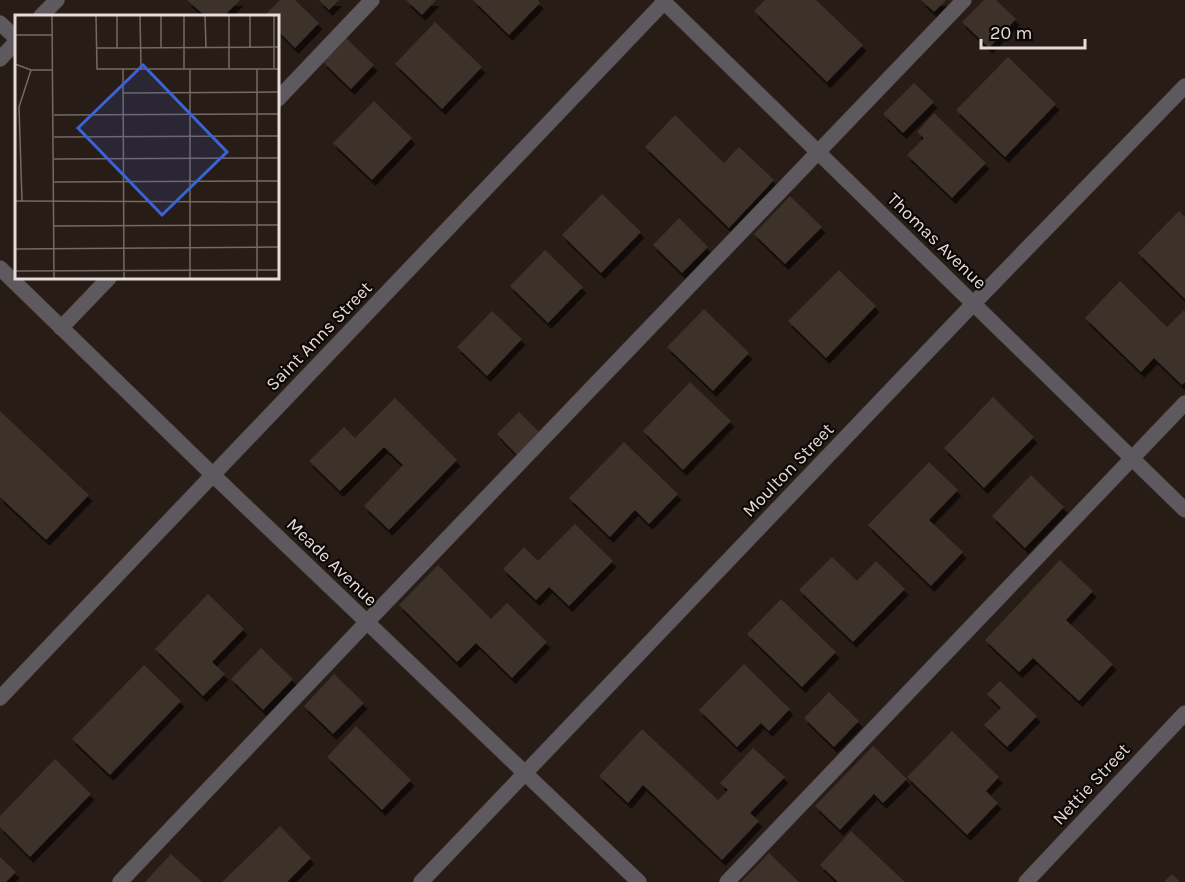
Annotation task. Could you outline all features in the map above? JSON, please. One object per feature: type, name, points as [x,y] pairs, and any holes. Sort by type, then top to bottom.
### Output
[{"type":"street","points":[[42,15],[57,0]]},
{"type":"street","points":[[279,98],[372,0]]},
{"type":"street","points":[[120,882],[964,0]]},
{"type":"street","name":"Thomas Avenue","points":[[664,1],[1185,510]]},
{"type":"street","name":"Saint Anns Street","points":[[0,698],[664,1]]},
{"type":"street","points":[[0,23],[15,39]]},
{"type":"street","points":[[0,59],[15,41]]},
{"type":"street","name":"Moulton Street","points":[[422,882],[974,303],[1185,86]]},
{"type":"street","name":"Meade Avenue","points":[[0,268],[213,476],[639,882]]},
{"type":"street","points":[[61,328],[108,279]]},
{"type":"street","points":[[728,882],[1185,403]]},
{"type":"street","name":"Nettie Street","points":[[1026,882],[1185,713]]},
{"type":"building","points":[[187,0],[240,0],[225,15],[204,15]]},
{"type":"building","points":[[280,0],[295,0],[319,23],[295,48],[279,32],[279,15],[265,15]]},
{"type":"building","points":[[319,0],[339,0],[329,10]]},
{"type":"building","points":[[406,0],[436,0],[422,15]]},
{"type":"building","points":[[473,0],[538,0],[540,3],[509,35]]},
{"type":"building","points":[[765,0],[816,0],[863,45],[827,82],[754,11]]},
{"type":"building","points":[[921,0],[946,0],[934,12]]},
{"type":"building","points":[[984,0],[996,0],[1016,19],[989,48],[962,22]]},
{"type":"building","points":[[435,22],[482,67],[442,109],[395,64]]},
{"type":"building","points":[[346,38],[374,65],[351,89],[323,62]]},
{"type":"building","points":[[1008,57],[1056,104],[1005,157],[956,110]]},
{"type":"building","points":[[914,83],[934,102],[903,133],[883,114]]},
{"type":"building","points":[[374,101],[412,138],[372,180],[333,143]]},
{"type":"building","points":[[934,113],[986,163],[952,198],[907,155],[924,138],[917,132]]},
{"type":"building","points":[[675,115],[724,163],[739,147],[774,180],[729,228],[645,147]]},
{"type":"building","points":[[602,194],[641,232],[601,273],[562,235]]},
{"type":"building","points":[[790,196],[822,227],[785,264],[754,234]]},
{"type":"building","points":[[1179,211],[1185,217],[1185,299],[1138,253]]},
{"type":"building","points":[[679,218],[708,247],[682,273],[653,245]]},
{"type":"building","points":[[545,250],[583,287],[548,323],[510,286]]},
{"type":"building","points":[[839,270],[876,306],[826,358],[788,321]]},
{"type":"building","points":[[1120,281],[1167,327],[1184,310],[1185,382],[1182,385],[1154,358],[1141,372],[1085,318]]},
{"type":"building","points":[[704,309],[749,353],[713,391],[667,347]]},
{"type":"building","points":[[492,311],[522,339],[487,376],[457,347]]},
{"type":"building","points":[[690,382],[731,421],[683,470],[643,431]]},
{"type":"building","points":[[993,397],[1034,437],[984,488],[944,448]]},
{"type":"building","points":[[395,398],[457,460],[389,530],[364,506],[403,465],[384,447],[340,491],[309,461],[344,427],[355,438]]},
{"type":"building","points":[[0,411],[89,495],[46,540],[0,497]]},
{"type":"building","points":[[519,412],[539,432],[517,455],[497,434]]},
{"type":"building","points":[[624,442],[678,494],[649,524],[635,510],[610,537],[569,498]]},
{"type":"building","points":[[929,462],[958,490],[929,520],[963,552],[931,586],[868,525]]},
{"type":"building","points":[[1031,475],[1064,507],[1025,548],[992,516]]},
{"type":"building","points":[[575,524],[613,561],[569,606],[549,587],[536,600],[503,569],[524,547],[538,561]]},
{"type":"building","points":[[832,557],[857,581],[876,561],[905,589],[853,642],[799,590]]},
{"type":"building","points":[[1060,560],[1093,591],[1066,620],[1113,664],[1079,701],[1033,658],[1019,672],[985,640]]},
{"type":"building","points":[[438,565],[491,619],[507,603],[547,642],[512,678],[476,643],[457,662],[399,605]]},
{"type":"building","points":[[208,594],[244,629],[212,662],[225,674],[203,696],[155,649]]},
{"type":"building","points":[[781,599],[836,652],[802,687],[747,634]]},
{"type":"building","points":[[261,648],[293,679],[263,710],[231,679]]},
{"type":"building","points":[[744,664],[790,709],[769,731],[761,723],[737,747],[699,710]]},
{"type":"building","points":[[144,665],[181,701],[110,775],[72,739]]},
{"type":"building","points":[[334,674],[364,703],[333,734],[304,706]]},
{"type":"building","points":[[1000,681],[1037,716],[1007,747],[984,725],[1001,708],[987,694]]},
{"type":"building","points":[[829,692],[859,721],[834,747],[804,718]]},
{"type":"building","points":[[356,726],[411,780],[382,810],[327,757]]},
{"type":"building","points":[[642,729],[718,800],[728,790],[720,783],[753,748],[785,777],[750,813],[759,821],[722,860],[643,785],[628,803],[599,776]]},
{"type":"building","points":[[952,731],[999,777],[986,791],[998,803],[967,835],[907,777]]},
{"type":"building","points":[[873,746],[907,779],[883,803],[874,794],[840,830],[815,806]]},
{"type":"building","points":[[55,759],[91,794],[30,857],[0,827],[0,816]]},
{"type":"building","points":[[280,826],[311,858],[287,882],[222,882]]},
{"type":"building","points":[[851,831],[905,882],[838,882],[820,865]]},
{"type":"building","points":[[769,853],[799,882],[741,882]]},
{"type":"building","points":[[171,854],[202,882],[145,882]]},
{"type":"building","points":[[0,857],[16,872],[6,882],[0,882]]},
{"type":"building","points":[[1172,874],[1180,882],[1164,882]]}]
